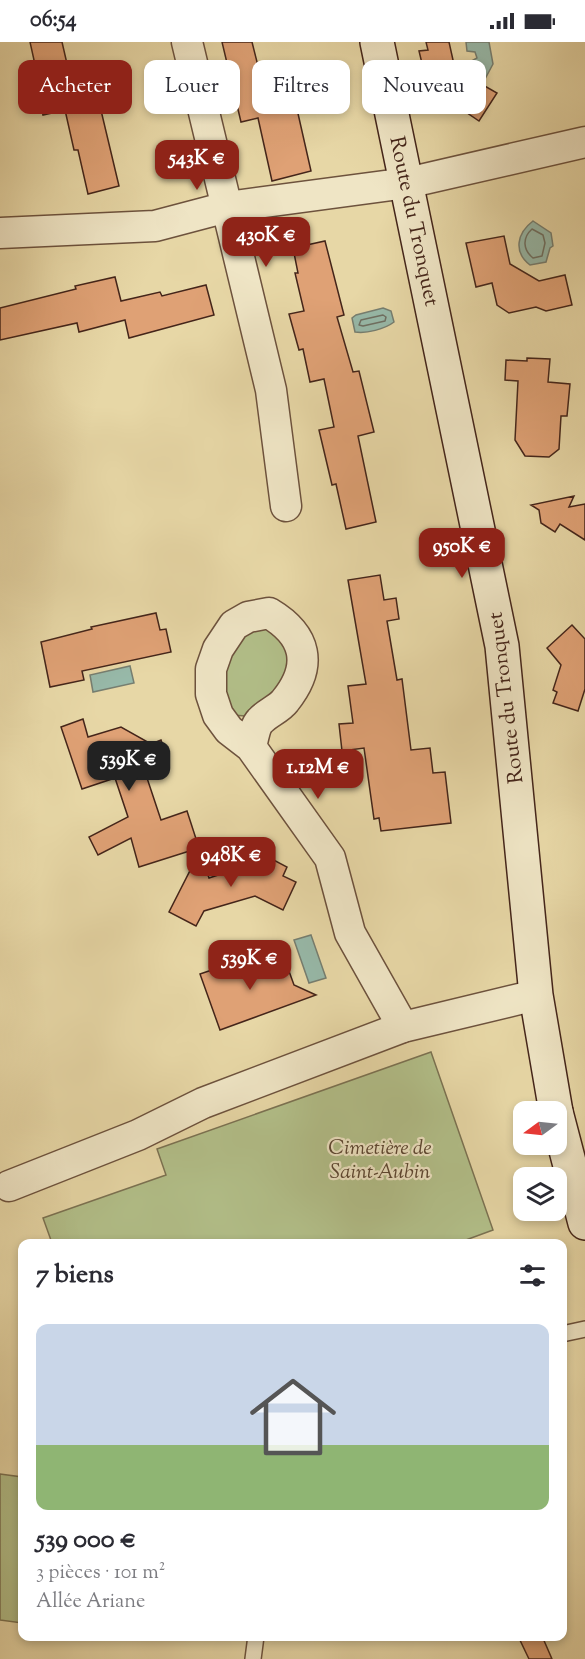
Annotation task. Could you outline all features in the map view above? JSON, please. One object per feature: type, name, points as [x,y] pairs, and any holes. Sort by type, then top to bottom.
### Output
[{"type":"street","points":[[187,42],[271,390],[286,506]]},
{"type":"street","name":"Route du Tronquet","points":[[377,42],[502,646],[536,995],[554,1101]]},
{"type":"street","points":[[1,226],[155,226],[227,207],[407,183],[585,142]]},
{"type":"street","points":[[251,747],[330,858],[350,933],[403,1027]]},
{"type":"street","points":[[9,1186],[138,1135],[203,1103],[403,1027],[536,995]]},
{"type":"street","name":"Route du Tronquet","points":[[567,1154],[585,1223]]},
{"type":"lane","points":[[567,1333],[585,1329]]},
{"type":"lane","points":[[253,1659],[255,1641]]},
{"type":"green space","points":[[269,626],[291,651],[286,683],[257,712],[245,716],[233,715],[222,690],[230,647],[240,634]]},
{"type":"green space","name":"Cimetière de Saint-Aubin","points":[[431,1052],[493,1230],[469,1239],[51,1239],[43,1218],[166,1175],[157,1149]]},
{"type":"green space","points":[[0,1474],[18,1476],[18,1622],[0,1620]]},
{"type":"water","points":[[466,42],[489,42],[493,64],[486,77],[486,60],[474,60],[477,58],[475,52],[467,51]]},
{"type":"water","points":[[533,221],[551,233],[553,246],[550,248],[546,262],[530,265],[521,254],[519,243],[523,231]]},
{"type":"water","points":[[383,308],[391,311],[394,322],[375,330],[355,332],[352,318]]},
{"type":"water","points":[[130,666],[134,683],[93,692],[90,675]]},
{"type":"water","points":[[311,935],[326,978],[309,983],[294,940]]},
{"type":"building","points":[[30,42],[62,42],[66,60],[34,60]]},
{"type":"building","points":[[222,42],[252,42],[256,60],[252,60],[252,114],[298,114],[311,171],[272,181],[258,118],[241,122],[240,60],[226,60]]},
{"type":"building","points":[[426,42],[449,42],[453,60],[421,60],[419,51],[428,50]]},
{"type":"building","points":[[486,87],[497,93],[486,110]]},
{"type":"building","points":[[66,114],[102,114],[119,186],[88,194],[78,150],[74,150]]},
{"type":"building","points":[[469,114],[484,114],[479,121]]},
{"type":"building","points":[[504,236],[510,264],[539,281],[565,275],[572,305],[546,311],[536,307],[509,313],[497,305],[492,283],[476,287],[466,243]]},
{"type":"building","points":[[325,241],[344,315],[337,317],[353,372],[359,371],[374,432],[358,436],[376,522],[346,529],[336,484],[332,485],[319,430],[334,427],[324,379],[310,382],[303,349],[299,350],[289,314],[304,311],[295,273],[298,273],[293,248]]},
{"type":"building","points":[[115,277],[121,301],[160,292],[162,296],[206,285],[214,315],[129,338],[125,320],[79,332],[77,323],[0,340],[0,308]]},
{"type":"building","points":[[527,358],[550,359],[548,382],[570,384],[567,416],[561,416],[559,449],[549,457],[525,456],[515,440],[518,381],[505,380],[506,360],[527,361]]},
{"type":"building","points":[[574,496],[569,507],[585,504],[585,540],[560,524],[555,532],[541,523],[539,510],[531,505]]},
{"type":"building","points":[[380,575],[384,600],[396,598],[399,619],[387,621],[397,680],[402,679],[411,750],[430,748],[433,773],[445,772],[451,823],[381,831],[379,818],[374,819],[364,748],[342,751],[339,724],[353,723],[348,686],[366,684],[348,580]]},
{"type":"building","points":[[156,613],[160,630],[166,629],[171,652],[82,671],[84,680],[50,687],[41,642],[92,629],[91,627]]},
{"type":"building","points":[[572,625],[585,639],[585,689],[578,711],[553,703],[557,692],[553,690],[561,665],[547,648]]},
{"type":"building","points":[[83,719],[88,737],[121,727],[151,744],[161,740],[168,761],[144,769],[161,820],[187,811],[199,848],[139,867],[131,838],[98,855],[89,837],[128,817],[115,778],[82,789],[61,727]]},
{"type":"building","points":[[200,851],[209,878],[270,858],[287,867],[283,876],[296,882],[283,910],[255,896],[204,911],[196,926],[169,912]]},
{"type":"building","points":[[256,955],[261,969],[285,960],[294,985],[316,995],[220,1030],[200,974]]},
{"type":"building","points":[[520,1641],[544,1641],[552,1659],[529,1659]]}]
